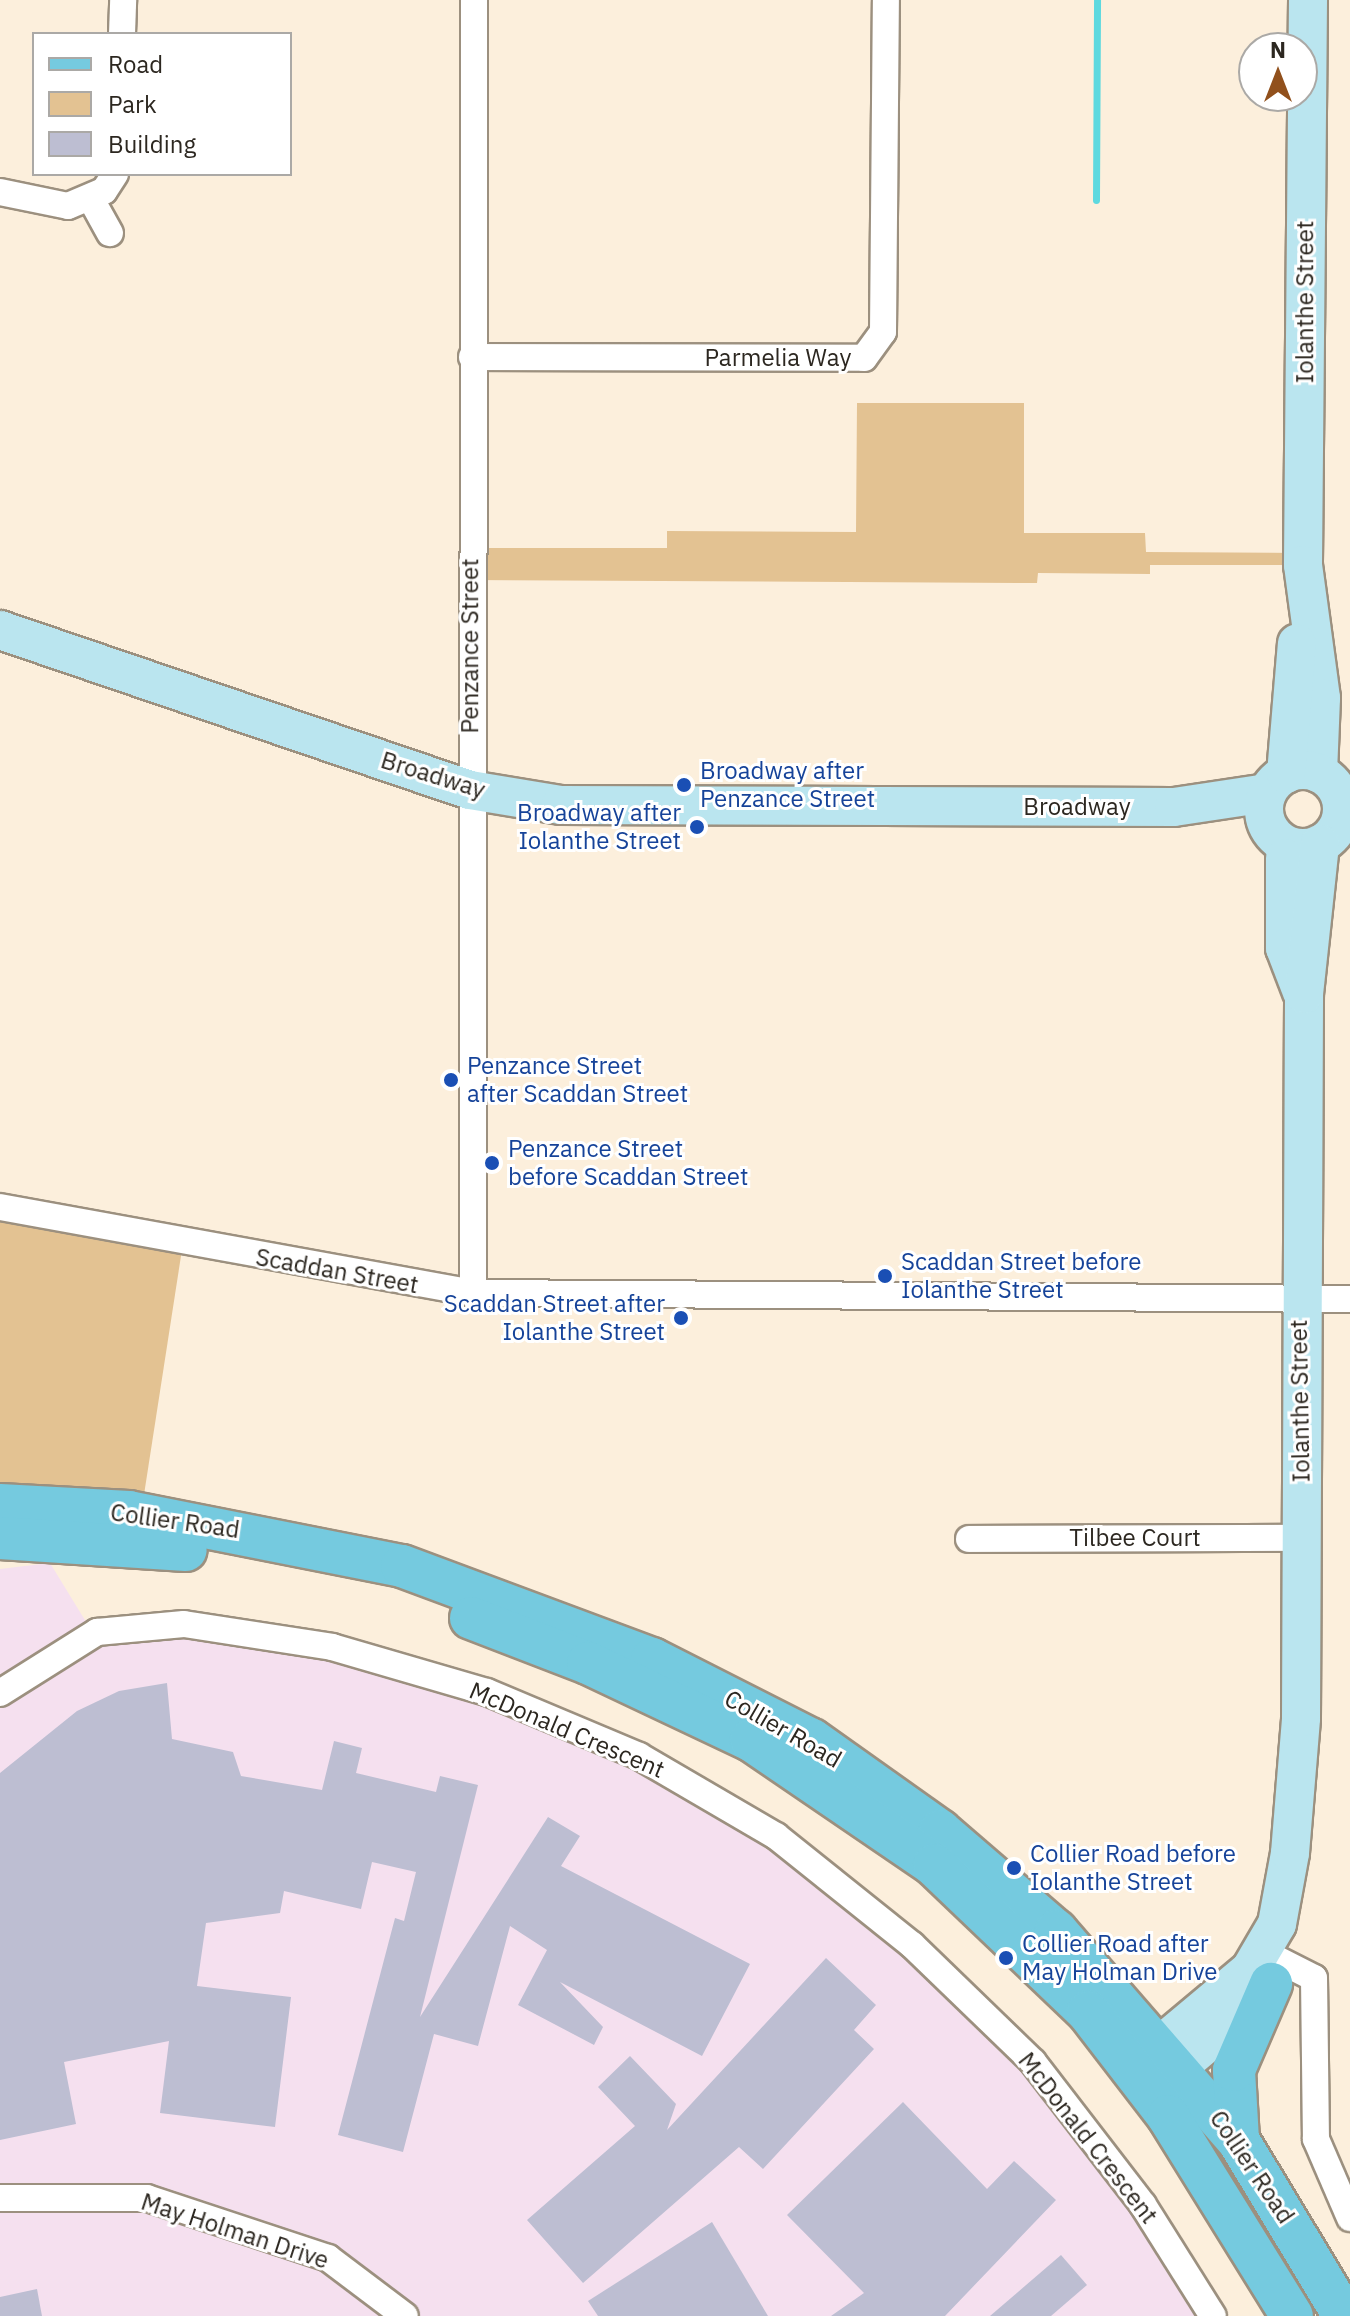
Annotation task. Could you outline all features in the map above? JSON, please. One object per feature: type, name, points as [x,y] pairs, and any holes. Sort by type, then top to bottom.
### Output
[{"type":"main road","name":"Collier Road","points":[[0,1505],[129,1512],[260,1532],[402,1566],[652,1659],[812,1740],[940,1831],[1056,1931],[1154,2068],[1292,2316]]},
{"type":"main road","name":"Collier Road","points":[[0,1538],[131,1542],[258,1561],[362,1583],[588,1663],[751,1740],[934,1865],[1088,2012],[1238,2140],[1344,2316]]},
{"type":"main road","points":[[1238,2140],[1234,2070],[1273,1966]]},
{"type":"street","points":[[122,32],[123,0]]},
{"type":"street","name":"Penzance Street","points":[[473,1293],[470,790],[474,0]]},
{"type":"street","name":"Parmelia Way","points":[[472,357],[864,358],[884,322],[886,0]]},
{"type":"street","name":"Iolanthe Street","points":[[1154,2068],[1213,2006],[1273,1966],[1297,1808],[1301,1538],[1299,1299],[1304,994],[1312,809],[1304,605],[1308,0]]},
{"type":"street","points":[[0,192],[68,206],[91,199],[113,176]]},
{"type":"street","points":[[91,199],[110,233]]},
{"type":"street","name":"Broadway","points":[[0,630],[470,790],[561,805],[1312,809]]},
{"type":"street","name":"Scaddan Street","points":[[0,1207],[473,1293],[1350,1299]]},
{"type":"street","name":"Tilbee Court","points":[[969,1539],[1301,1538]]},
{"type":"street","name":"McDonald Crescent","points":[[0,1693],[97,1632],[184,1624],[346,1651],[487,1692],[639,1756],[776,1836],[912,1945],[1033,2062],[1143,2205],[1213,2316]]},
{"type":"street","points":[[1273,1966],[1314,1978],[1316,2139],[1350,2218]]},
{"type":"street","name":"May Holman Drive","points":[[0,2198],[147,2198],[328,2258],[405,2316]]},
{"type":"shaded area","points":[[50,1563],[91,1630],[188,1624],[490,1694],[792,1846],[1039,2062],[1214,2316],[0,2316],[0,1569]]},
{"type":"green space","points":[[857,403],[1024,403],[1024,533],[1145,533],[1146,552],[1303,553],[1303,565],[1150,565],[1150,574],[1038,573],[1037,583],[471,580],[471,548],[667,548],[667,531],[856,532]]},
{"type":"green space","points":[[0,1207],[183,1243],[141,1514],[0,1505]]},
{"type":"building","points":[[167,1683],[172,1739],[233,1752],[241,1776],[322,1790],[334,1741],[362,1748],[356,1773],[436,1792],[440,1776],[478,1785],[420,2017],[548,1817],[580,1836],[561,1866],[750,1964],[702,2056],[560,1982],[603,2027],[594,2045],[518,2005],[547,1950],[510,1926],[478,2046],[434,2034],[403,2152],[338,2135],[395,1918],[404,1921],[416,1872],[372,1862],[361,1909],[284,1891],[280,1913],[206,1923],[197,1986],[291,1997],[275,2127],[160,2113],[169,2041],[64,2062],[76,2124],[0,2140],[0,1773],[77,1711],[119,1691]]},
{"type":"building","points":[[826,1958],[876,2005],[854,2030],[874,2049],[763,2169],[739,2147],[583,2283],[527,2220],[635,2126],[598,2087],[630,2056],[676,2104],[667,2130]]},
{"type":"building","points":[[903,2102],[987,2189],[1014,2161],[1056,2200],[945,2316],[831,2316],[864,2293],[787,2215]]},
{"type":"building","points":[[712,2222],[768,2316],[598,2316],[588,2301]]},
{"type":"building","points":[[1061,2255],[1087,2285],[1051,2316],[990,2316]]},
{"type":"building","points":[[37,2289],[42,2316],[0,2316],[0,2297]]},
{"type":"waterway","points":[[1096,200],[1097,0]]},
{"type":"place","name":"Broadway after Penzance Street","points":[[684,785]]},
{"type":"place","name":"Broadway after Iolanthe Street","points":[[697,827]]},
{"type":"place","name":"Penzance Street after Scaddan Street","points":[[451,1080]]},
{"type":"place","name":"Penzance Street before Scaddan Street","points":[[492,1163]]},
{"type":"place","name":"Scaddan Street before Iolanthe Street","points":[[885,1276]]},
{"type":"place","name":"Scaddan Street after Iolanthe Street","points":[[681,1318]]},
{"type":"place","name":"Collier Road before Iolanthe Street","points":[[1014,1868]]},
{"type":"place","name":"Collier Road after May Holman Drive","points":[[1006,1958]]}]
